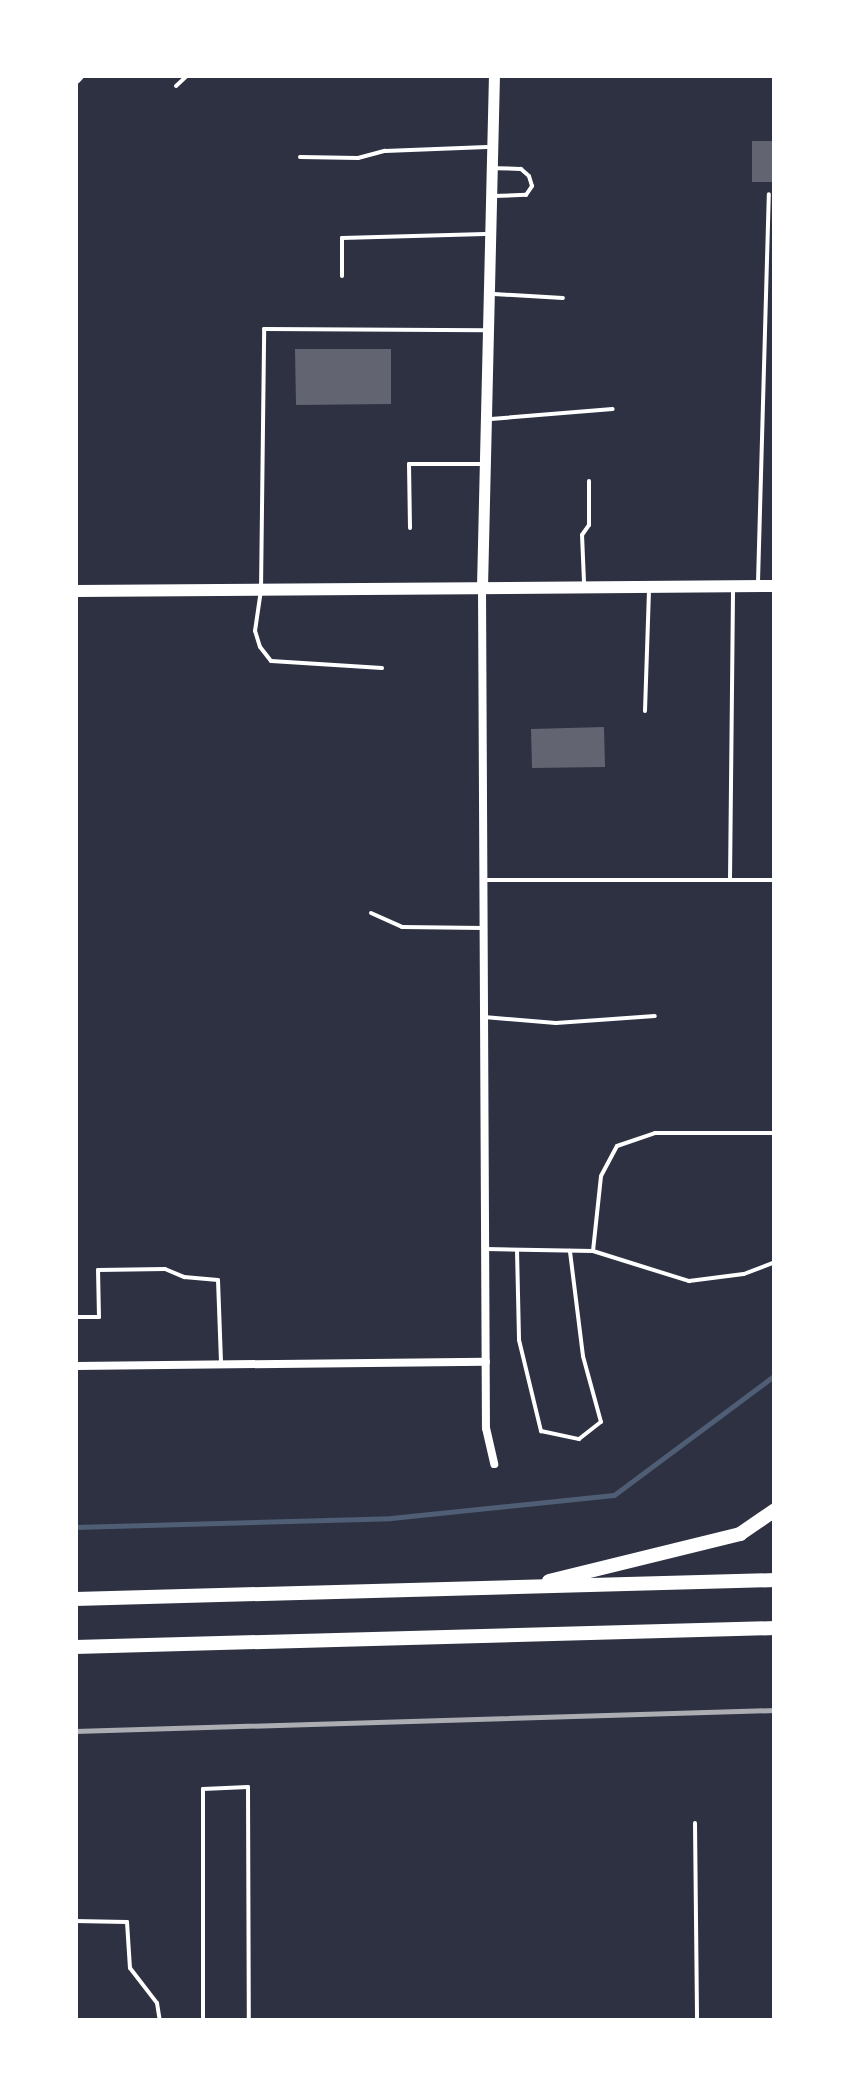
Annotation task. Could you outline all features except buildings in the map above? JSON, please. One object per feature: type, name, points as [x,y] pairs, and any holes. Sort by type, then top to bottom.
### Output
[{"type":"highway","points":[[520,1588],[740,1534],[775,1510]]},
{"type":"highway","points":[[75,1599],[775,1580]]},
{"type":"highway","points":[[75,1647],[775,1628]]},
{"type":"main road","points":[[482,587],[494,75]]},
{"type":"main road","points":[[75,590],[775,586]]},
{"type":"street","points":[[482,587],[486,1428],[494,1464]]},
{"type":"street","points":[[75,1366],[486,1362]]},
{"type":"lane","points":[[176,86],[188,75]]},
{"type":"lane","points":[[300,157],[358,158],[385,151],[492,146]]},
{"type":"lane","points":[[491,196],[526,195],[532,186],[530,176],[521,169],[492,168]]},
{"type":"lane","points":[[758,586],[769,194]]},
{"type":"lane","points":[[342,276],[342,238],[490,234]]},
{"type":"lane","points":[[489,294],[563,298]]},
{"type":"lane","points":[[382,668],[271,661],[260,647],[256,630],[261,590],[264,330],[488,330]]},
{"type":"lane","points":[[486,420],[613,409]]},
{"type":"lane","points":[[410,528],[410,464],[485,464]]},
{"type":"lane","points":[[584,587],[582,535],[589,525],[589,481]]},
{"type":"lane","points":[[730,880],[733,586]]},
{"type":"lane","points":[[645,710],[649,587]]},
{"type":"lane","points":[[484,880],[775,880]]},
{"type":"lane","points":[[371,913],[402,927],[484,928]]},
{"type":"lane","points":[[484,1017],[556,1023],[655,1016]]},
{"type":"lane","points":[[593,1251],[601,1176],[617,1146],[655,1133],[775,1133]]},
{"type":"lane","points":[[486,1249],[593,1251],[690,1281],[744,1274],[775,1262]]},
{"type":"lane","points":[[517,1250],[519,1340],[541,1431],[578,1439],[601,1422],[583,1356],[570,1250]]},
{"type":"lane","points":[[75,1317],[99,1317],[98,1270],[165,1269],[184,1277],[218,1280],[221,1364]]},
{"type":"lane","points":[[203,2021],[203,1789],[248,1787],[249,2021]]},
{"type":"lane","points":[[695,1823],[697,2021]]},
{"type":"lane","points":[[75,1921],[126,1922],[130,1968],[157,2003],[160,2021]]},
{"type":"waterway","points":[[75,1527],[391,1518],[614,1495],[775,1375]]},
{"type":"railway","points":[[75,1731],[775,1710]]}]
